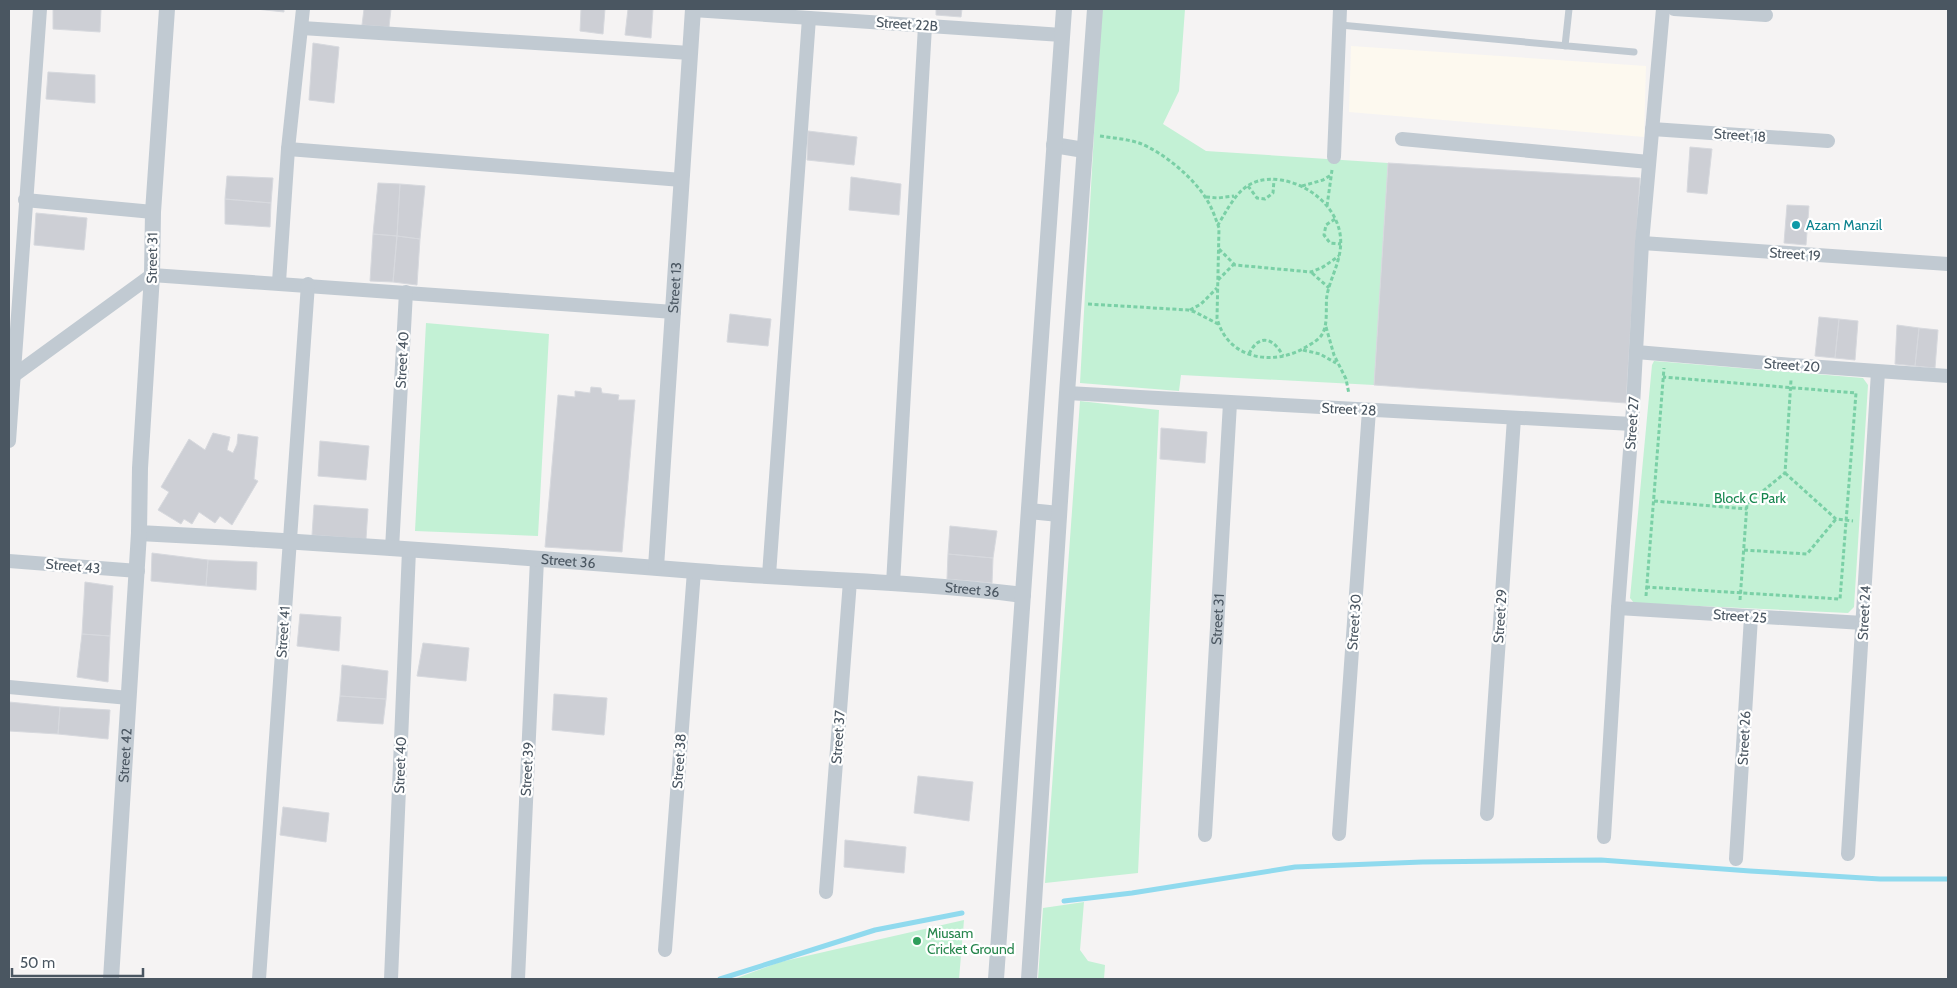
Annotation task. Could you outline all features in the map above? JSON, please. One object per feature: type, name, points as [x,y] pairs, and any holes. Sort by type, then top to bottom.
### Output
[{"type":"street","points":[[9,441],[13,298],[25,200],[40,9]]},
{"type":"street","name":"Street 31","points":[[139,533],[140,468],[152,275],[153,212],[167,9]]},
{"type":"street","points":[[280,282],[288,149],[303,9]]},
{"type":"street","points":[[996,979],[1064,9]]},
{"type":"street","points":[[1029,979],[1073,303],[1095,9]]},
{"type":"street","points":[[1334,157],[1340,9]]},
{"type":"street","name":"Street 27","points":[[1604,837],[1618,608],[1632,424],[1642,243],[1663,9]]},
{"type":"street","points":[[1674,9],[1766,16]]},
{"type":"street","name":"Street 22B","points":[[693,10],[1062,34]]},
{"type":"street","name":"Street 13","points":[[656,567],[693,10]]},
{"type":"street","points":[[769,575],[809,18]]},
{"type":"street","points":[[892,584],[925,26]]},
{"type":"street","points":[[302,28],[690,53]]},
{"type":"street","name":"Street 18","points":[[1652,130],[1828,141]]},
{"type":"street","points":[[1402,139],[1649,162]]},
{"type":"street","points":[[1054,145],[1084,150]]},
{"type":"street","points":[[288,149],[682,180]]},
{"type":"street","points":[[25,200],[153,212]]},
{"type":"street","name":"Street 19","points":[[1642,243],[1948,264]]},
{"type":"street","points":[[10,378],[152,275],[280,282],[674,312]]},
{"type":"street","name":"Street 41","points":[[259,979],[308,284]]},
{"type":"street","name":"Street 40","points":[[391,979],[406,292]]},
{"type":"street","name":"Street 20","points":[[1636,352],[1948,376]]},
{"type":"street","name":"Street 24","points":[[1848,854],[1878,372]]},
{"type":"street","name":"Street 28","points":[[1067,393],[1632,424]]},
{"type":"street","name":"Street 31","points":[[1205,835],[1230,403]]},
{"type":"street","name":"Street 30","points":[[1339,834],[1369,410]]},
{"type":"street","name":"Street 29","points":[[1486,814],[1514,418]]},
{"type":"street","points":[[1029,511],[1059,514]]},
{"type":"street","name":"Street 36","points":[[139,533],[290,540],[1023,595]]},
{"type":"street","name":"Street 42","points":[[111,979],[139,533]]},
{"type":"street","name":"Street 39","points":[[518,979],[537,559]]},
{"type":"street","name":"Street 43","points":[[9,561],[138,571]]},
{"type":"street","name":"Street 38","points":[[664,950],[694,571]]},
{"type":"street","name":"Street 37","points":[[826,892],[850,581]]},
{"type":"street","name":"Street 25","points":[[1618,608],[1863,623]]},
{"type":"street","name":"Street 26","points":[[1736,859],[1745,617]]},
{"type":"street","points":[[9,687],[128,698]]},
{"type":"lane","points":[[1566,46],[1569,9]]},
{"type":"lane","points":[[1340,25],[1634,52]]},
{"type":"path","points":[[1085,133],[1133,142],[1150,149],[1181,170],[1205,196],[1218,225],[1218,324],[1230,341],[1249,354],[1268,359],[1302,349],[1321,336],[1325,324],[1329,288],[1341,244],[1335,219],[1327,206],[1314,193],[1301,186],[1274,180],[1259,182],[1248,186],[1235,196],[1218,225]]},
{"type":"path","points":[[1327,206],[1334,157]]},
{"type":"path","points":[[1301,186],[1323,180],[1332,175]]},
{"type":"path","points":[[1248,186],[1255,196],[1265,199],[1273,193],[1274,180]]},
{"type":"path","points":[[1205,196],[1218,198],[1235,196]]},
{"type":"path","points":[[1335,219],[1326,225],[1324,235],[1330,242],[1341,244]]},
{"type":"path","points":[[1219,249],[1233,264],[1312,272],[1339,256]]},
{"type":"path","points":[[1218,280],[1233,264]]},
{"type":"path","points":[[1312,272],[1329,288]]},
{"type":"path","points":[[1190,310],[1201,304],[1217,288]]},
{"type":"path","points":[[1073,303],[1190,310],[1218,324]]},
{"type":"path","points":[[1325,324],[1337,364],[1346,379],[1353,409]]},
{"type":"path","points":[[1249,354],[1256,344],[1264,340],[1274,344],[1283,356]]},
{"type":"path","points":[[1302,349],[1320,354],[1337,364]]},
{"type":"path","points":[[1644,610],[1664,355]]},
{"type":"path","points":[[1745,617],[1740,592],[1747,504],[1785,473],[1792,365]]},
{"type":"path","points":[[1646,587],[1840,599],[1856,393],[1663,377]]},
{"type":"path","points":[[1785,473],[1836,520],[1869,522]]},
{"type":"path","points":[[1654,501],[1747,510]]},
{"type":"path","points":[[1744,550],[1807,554],[1836,520]]},
{"type":"shaded area","points":[[1351,46],[1646,66],[1644,137],[1349,112]]},
{"type":"green space","points":[[1101,9],[1185,9],[1179,91],[1163,124],[1206,151],[1388,163],[1374,385],[1181,375],[1179,391],[1080,383]]},
{"type":"green space","points":[[426,323],[549,334],[538,536],[415,531]]},
{"type":"green space","name":"Block C Park","points":[[1654,361],[1863,378],[1868,385],[1854,607],[1848,613],[1634,603],[1630,598],[1652,365]]},
{"type":"green space","points":[[1080,401],[1159,410],[1138,873],[1045,883]]},
{"type":"green space","points":[[1084,902],[1080,950],[1088,961],[1105,965],[1104,979],[1038,979],[1043,908]]},
{"type":"green space","name":"Miusam Cricket Ground","points":[[964,920],[959,979],[734,979],[780,962]]},
{"type":"building","points":[[53,9],[101,9],[100,32],[53,29]]},
{"type":"building","points":[[256,9],[284,9],[284,12]]},
{"type":"building","points":[[364,9],[391,9],[389,27],[362,25]]},
{"type":"building","points":[[581,9],[605,9],[603,34],[580,31]]},
{"type":"building","points":[[628,9],[653,9],[651,38],[625,35]]},
{"type":"building","points":[[936,9],[962,9],[961,17],[936,15]]},
{"type":"building","points":[[313,43],[339,47],[334,103],[309,100]]},
{"type":"building","points":[[48,72],[95,75],[95,103],[46,99]]},
{"type":"building","points":[[808,131],[857,137],[854,165],[807,160]]},
{"type":"building","points":[[1690,147],[1712,149],[1707,194],[1687,192]]},
{"type":"building","points":[[1388,163],[1640,178],[1626,403],[1374,385]]},
{"type":"building","points":[[227,176],[273,178],[271,203],[225,199]]},
{"type":"building","points":[[851,177],[901,184],[899,215],[849,210]]},
{"type":"building","points":[[378,183],[400,184],[397,236],[373,234]]},
{"type":"building","points":[[400,184],[425,186],[420,239],[397,236]]},
{"type":"building","points":[[225,199],[271,203],[270,227],[225,224]]},
{"type":"building","name":"Azam Manzil","points":[[1787,205],[1809,206],[1806,245],[1784,243]]},
{"type":"building","points":[[36,213],[87,218],[84,250],[34,245]]},
{"type":"building","points":[[373,234],[397,236],[393,282],[370,281]]},
{"type":"building","points":[[397,236],[420,239],[417,285],[393,282]]},
{"type":"building","points":[[730,314],[771,319],[768,346],[727,342]]},
{"type":"building","points":[[1819,317],[1839,319],[1835,358],[1815,356]]},
{"type":"building","points":[[1839,319],[1858,321],[1855,360],[1835,358]]},
{"type":"building","points":[[1897,325],[1919,328],[1915,366],[1895,364]]},
{"type":"building","points":[[1919,328],[1938,330],[1935,368],[1915,366]]},
{"type":"building","points":[[591,387],[601,388],[602,393],[619,395],[618,400],[635,400],[622,552],[545,547],[558,395],[575,397],[575,391],[590,393]]},
{"type":"building","points":[[1161,428],[1207,432],[1205,463],[1160,459]]},
{"type":"building","points":[[213,433],[230,437],[227,450],[233,453],[237,444],[238,434],[258,437],[254,479],[258,481],[232,525],[220,516],[215,523],[199,512],[192,524],[184,519],[181,524],[158,510],[169,492],[161,487],[189,439],[205,450]]},
{"type":"building","points":[[320,441],[369,446],[366,480],[318,476]]},
{"type":"building","points":[[314,505],[368,509],[366,539],[312,535]]},
{"type":"building","points":[[950,526],[997,531],[993,558],[948,554]]},
{"type":"building","points":[[152,553],[208,560],[206,586],[151,581]]},
{"type":"building","points":[[948,554],[993,558],[992,583],[947,579]]},
{"type":"building","points":[[208,560],[257,562],[256,590],[206,586]]},
{"type":"building","points":[[85,582],[113,586],[110,636],[82,634]]},
{"type":"building","points":[[300,614],[341,617],[339,651],[297,646]]},
{"type":"building","points":[[82,634],[110,636],[108,682],[77,677]]},
{"type":"building","points":[[423,643],[469,648],[466,681],[417,676]]},
{"type":"building","points":[[342,665],[388,671],[386,699],[340,696]]},
{"type":"building","points":[[554,694],[607,698],[604,735],[552,730]]},
{"type":"building","points":[[340,696],[386,699],[383,724],[337,721]]},
{"type":"building","points":[[9,702],[60,707],[58,734],[9,731]]},
{"type":"building","points":[[60,707],[110,710],[108,739],[58,734]]},
{"type":"building","points":[[918,776],[973,782],[969,821],[914,813]]},
{"type":"building","points":[[283,807],[329,813],[326,842],[280,835]]},
{"type":"building","points":[[845,840],[906,847],[904,873],[844,867]]},
{"type":"waterway","points":[[1064,901],[1132,893],[1295,867],[1422,862],[1601,860],[1880,879],[1948,879]]},
{"type":"waterway","points":[[720,979],[875,930],[962,913]]},
{"type":"place","name":"Azam Manzil","points":[[1796,225]]},
{"type":"place","name":"Miusam Cricket Ground","points":[[917,941]]}]
